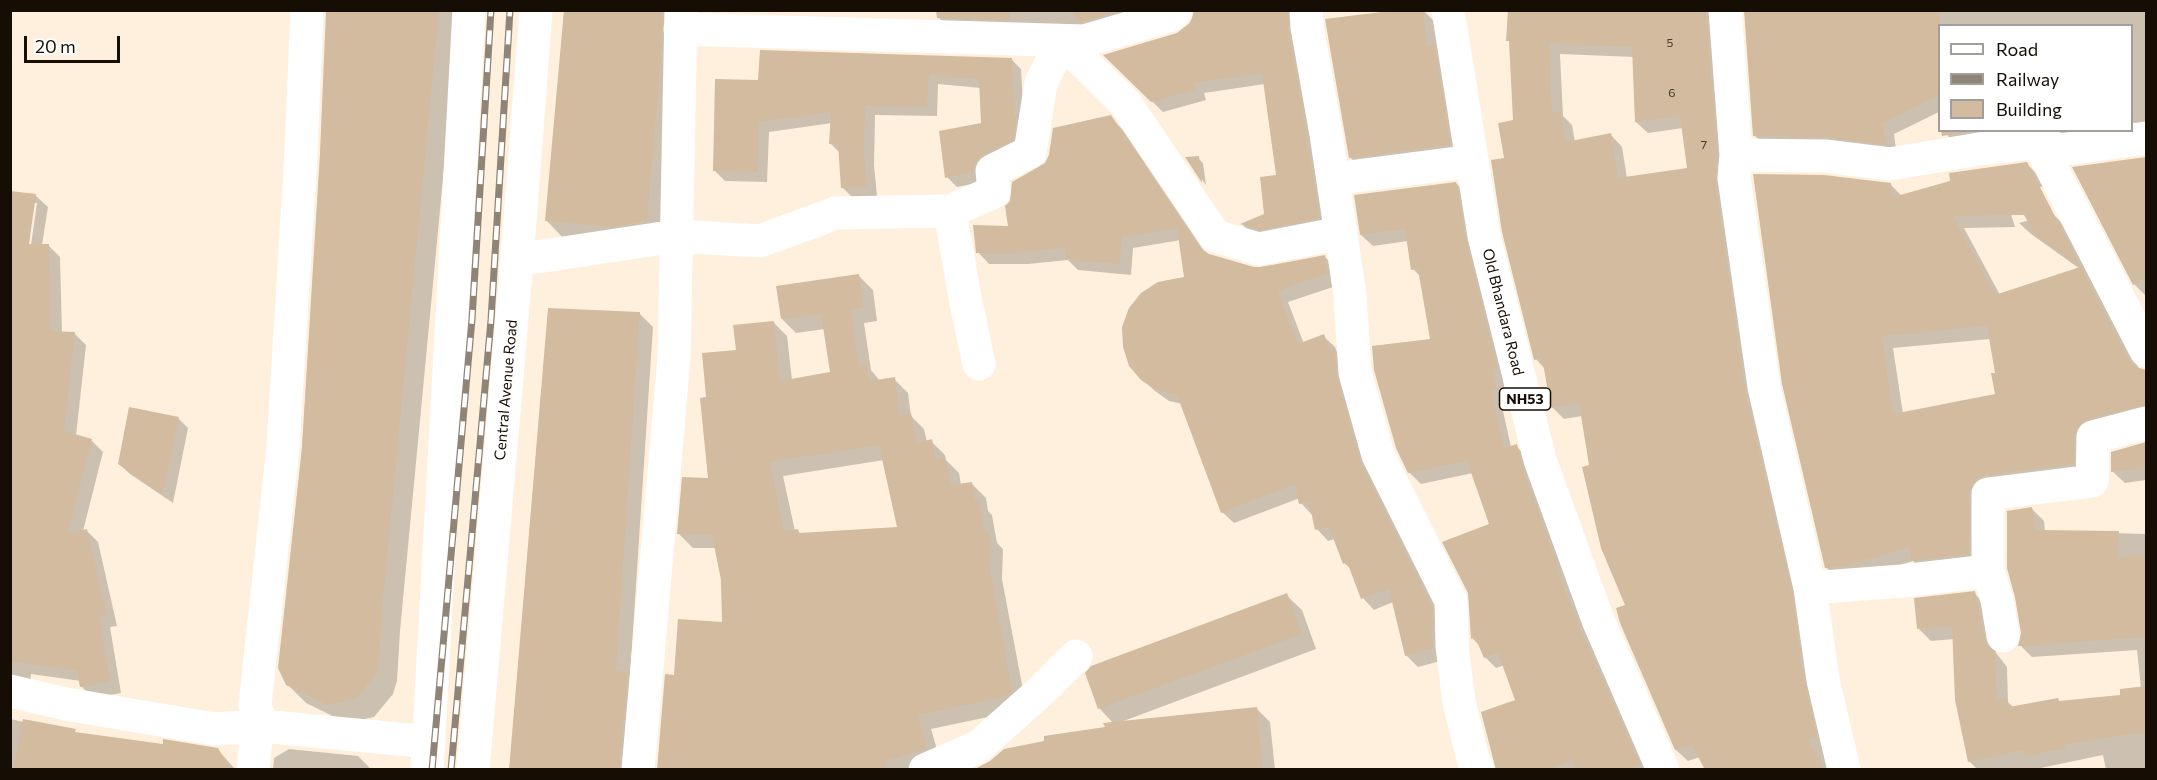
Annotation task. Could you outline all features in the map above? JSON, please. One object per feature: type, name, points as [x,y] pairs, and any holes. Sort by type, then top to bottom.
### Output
[{"type":"main road","points":[[253,770],[260,726],[255,705],[283,446],[301,152],[307,10]]},
{"type":"main road","points":[[10,691],[66,704],[214,729],[260,726],[428,756],[469,10]]},
{"type":"main road","name":"Central Avenue Road","points":[[473,770],[536,10]]},
{"type":"main road","points":[[638,770],[674,358],[680,20],[1084,41],[1172,15],[1176,10]]},
{"type":"main road","points":[[1306,10],[1306,27],[1333,179],[1350,295],[1355,373],[1378,455],[1451,601],[1452,646],[1460,702],[1473,759],[1478,770]]},
{"type":"main road","name":"Old Bhandara Road","points":[[1448,10],[1484,236],[1540,460],[1598,620],[1664,770]]},
{"type":"main road","points":[[1725,10],[1736,155],[1734,178],[1764,387],[1810,588],[1823,680],[1844,770]]},
{"type":"main road","points":[[517,260],[676,236],[760,241],[836,213],[950,211],[994,192],[993,171],[1030,152],[1041,83],[1062,41]]},
{"type":"main road","points":[[1062,41],[1125,103],[1215,236],[1260,249],[1341,233]]},
{"type":"main road","points":[[1736,155],[1825,156],[1890,164],[2038,142],[2060,150],[2146,138]]},
{"type":"main road","points":[[2038,142],[2146,351]]},
{"type":"main road","points":[[1333,179],[1472,160]]},
{"type":"main road","points":[[950,211],[965,298],[980,364]]},
{"type":"main road","points":[[2003,636],[1997,600],[1988,571],[1988,494],[2092,481],[2093,437],[2146,423]]},
{"type":"main road","points":[[1810,588],[1988,571]]},
{"type":"main road","points":[[925,770],[978,747],[1041,691],[1076,656]]},
{"type":"building","points":[[326,10],[439,10],[379,662],[375,676],[355,699],[327,705],[286,685],[278,668],[302,447],[320,153]]},
{"type":"building","points":[[564,10],[662,10],[661,59],[647,221],[612,227],[545,221]]},
{"type":"building","points":[[936,10],[1010,10],[1010,20],[937,18]]},
{"type":"building","points":[[1073,10],[1121,10],[1078,22]]},
{"type":"building","points":[[1194,10],[1287,10],[1320,218],[1260,230],[1240,224],[1264,214],[1260,177],[1276,175],[1262,73],[1194,83],[1196,89],[1151,102],[1103,55],[1177,33],[1191,22]]},
{"type":"building","points":[[1398,10],[1423,10],[1427,46],[1435,45],[1450,145],[1349,158],[1325,19]]},
{"type":"building","points":[[1508,10],[1706,10],[1717,155],[1715,180],[1745,390],[1792,591],[1801,657],[1799,657],[1817,737],[1808,739],[1824,770],[1705,770],[1692,745],[1675,750],[1620,623],[1616,608],[1625,605],[1601,548],[1582,467],[1589,465],[1579,403],[1551,408],[1542,358],[1534,360],[1502,232],[1491,160],[1504,158],[1498,123],[1513,120],[1509,41],[1506,41]],"holes":[[[1549,43],[1632,47],[1635,122],[1680,116],[1687,168],[1618,178],[1611,133],[1566,142],[1560,111],[1552,113]]]},
{"type":"building","points":[[1744,10],[1940,10],[1938,96],[1883,123],[1886,145],[1825,137],[1753,136]]},
{"type":"building","points":[[760,50],[1012,58],[1014,116],[1017,116],[1013,140],[983,155],[975,163],[973,172],[945,178],[939,131],[981,123],[979,79],[929,75],[927,107],[865,106],[864,154],[867,186],[841,188],[838,144],[829,144],[831,112],[759,122],[758,172],[713,171],[715,79],[758,80]]},
{"type":"building","points":[[1111,115],[1199,247],[1209,254],[1254,267],[1325,255],[1328,273],[1278,291],[1298,344],[1324,334],[1330,351],[1335,350],[1337,378],[1360,460],[1432,606],[1433,648],[1405,656],[1389,589],[1361,599],[1347,562],[1343,564],[1329,527],[1315,530],[1309,502],[1299,504],[1295,484],[1221,513],[1177,395],[1156,390],[1141,380],[1129,366],[1123,347],[1122,327],[1129,308],[1141,293],[1158,282],[1184,277],[1177,228],[1122,237],[1120,264],[1065,259],[1066,248],[1017,253],[976,253],[973,225],[1008,226],[1005,206],[1010,201],[1012,182],[1045,163],[1049,155],[1053,128]]},
{"type":"building","points":[[1941,132],[1965,132],[1942,136]]},
{"type":"building","points":[[1199,156],[1202,183],[1185,157]]},
{"type":"building","points":[[2146,157],[2146,277],[2133,285],[2072,167]]},
{"type":"building","points":[[2027,162],[2129,360],[2136,367],[2146,370],[2146,405],[2088,419],[2079,425],[2074,437],[2074,464],[1986,475],[1977,479],[1971,486],[1969,494],[1969,554],[1911,561],[1910,547],[1846,566],[1825,568],[1782,384],[1753,174],[1824,175],[1891,183],[1893,197],[1950,181],[1949,173]],"holes":[[[2024,215],[2035,235],[2080,267],[1995,295],[1953,216]],[[1987,326],[1995,373],[1991,373],[1995,394],[1893,414],[1882,336]]]},
{"type":"building","points":[[1456,182],[1466,240],[1497,367],[1492,368],[1497,390],[1491,391],[1504,448],[1517,444],[1522,466],[1558,566],[1556,567],[1640,764],[1625,770],[1576,770],[1572,760],[1547,770],[1496,770],[1481,712],[1515,700],[1498,653],[1484,658],[1475,637],[1471,639],[1468,593],[1442,542],[1489,524],[1467,461],[1408,473],[1396,448],[1374,370],[1372,346],[1430,339],[1418,269],[1411,270],[1405,229],[1360,235],[1354,195]]},
{"type":"building","points":[[10,191],[36,194],[29,244],[49,244],[51,331],[75,332],[64,431],[92,439],[68,533],[87,529],[106,614],[99,616],[110,681],[80,687],[77,671],[10,661]]},
{"type":"building","points":[[859,274],[864,308],[851,310],[859,366],[866,363],[870,381],[895,377],[900,416],[911,413],[917,443],[932,439],[936,460],[945,457],[951,485],[972,482],[975,500],[979,500],[985,533],[990,533],[989,563],[1012,691],[1007,696],[918,715],[927,748],[884,762],[886,770],[657,770],[665,674],[674,675],[678,619],[722,622],[721,580],[712,535],[677,534],[682,477],[708,478],[700,398],[706,397],[702,353],[736,350],[733,325],[774,321],[780,381],[830,372],[821,314],[781,319],[776,286]],"holes":[[[879,445],[897,527],[799,533],[798,529],[784,532],[770,462]]]},
{"type":"building","points":[[548,308],[640,312],[616,671],[628,672],[619,770],[509,770]]},
{"type":"building","points":[[129,407],[179,417],[163,494],[118,464]]},
{"type":"building","points":[[2146,442],[2146,467],[2111,472],[2111,452]]},
{"type":"building","points":[[2032,507],[2036,530],[2119,531],[2118,558],[2146,555],[2146,637],[2018,646],[2021,633],[2007,568],[2007,511]]},
{"type":"building","points":[[1975,591],[1985,640],[1988,647],[1995,653],[1997,700],[2007,698],[2009,707],[2058,698],[2059,701],[2120,695],[2120,689],[2146,686],[2146,732],[2065,744],[2065,748],[2024,757],[2023,750],[1968,762],[1955,700],[1952,626],[1917,629],[1914,598]]},
{"type":"building","points":[[1287,593],[1302,634],[1098,709],[1085,673],[1091,666]]},
{"type":"building","points":[[1257,707],[1263,770],[973,770],[990,761],[1004,749],[1044,741],[1044,736],[1105,727],[1103,723]]},
{"type":"building","points":[[23,719],[76,729],[75,732],[163,744],[163,739],[218,748],[231,770],[13,770]]},
{"type":"railway","points":[[432,770],[472,319],[491,10]]},
{"type":"railway","points":[[451,770],[491,320],[510,10]]}]
